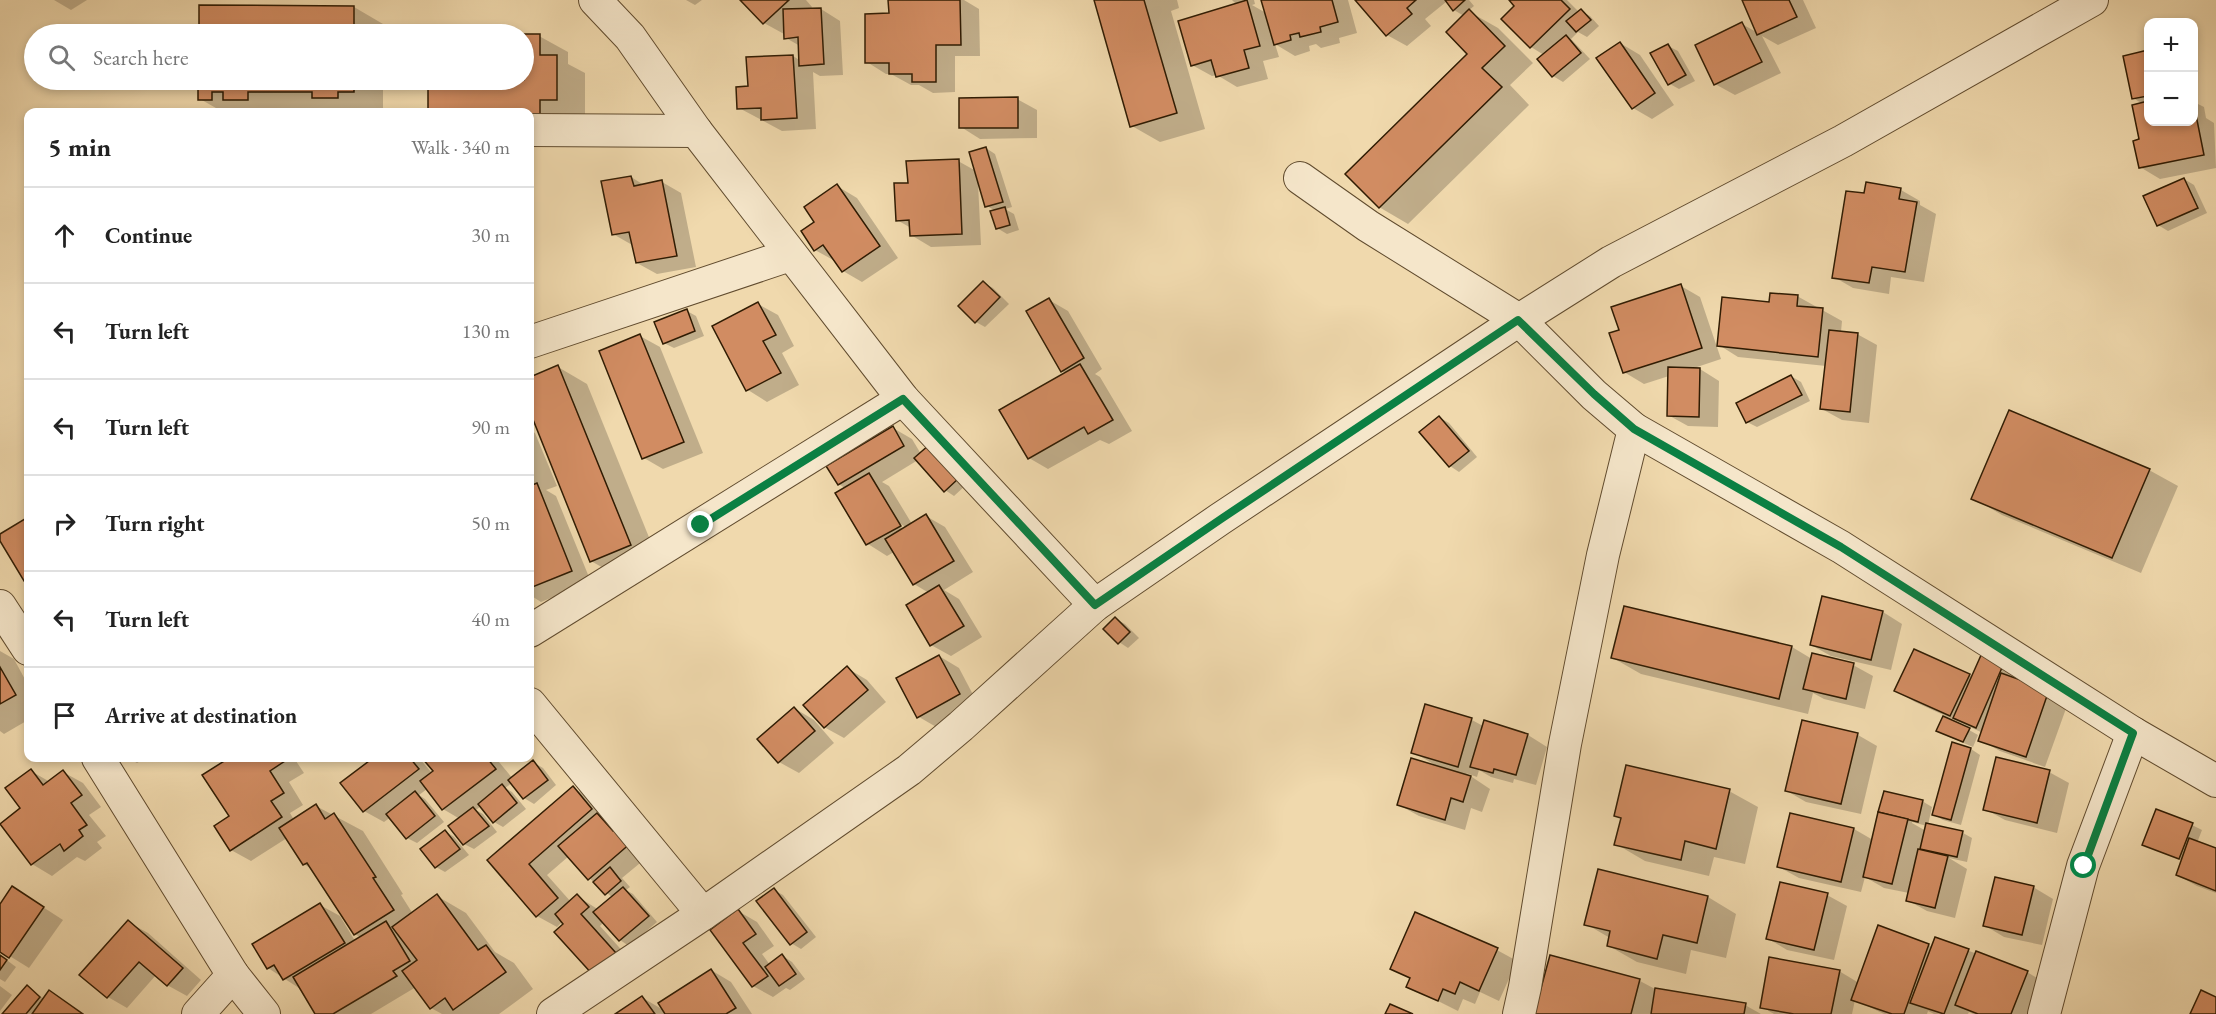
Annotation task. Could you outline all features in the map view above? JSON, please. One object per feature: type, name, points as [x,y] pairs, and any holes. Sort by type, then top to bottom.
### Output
[{"type":"street","points":[[595,0],[630,37],[696,131],[903,399],[1095,605]]},
{"type":"street","points":[[553,1014],[703,914],[909,770],[1095,605],[1518,320],[1611,262],[1843,141],[2092,0]]},
{"type":"street","points":[[534,130],[696,131]]},
{"type":"street","points":[[1299,178],[1368,226],[1518,320],[1594,394],[1634,429],[1841,547],[2133,733],[2216,781]]},
{"type":"street","points":[[534,341],[790,255]]},
{"type":"street","points":[[534,629],[903,399]]},
{"type":"street","points":[[1519,1014],[1565,744],[1602,555],[1634,429]]},
{"type":"street","points":[[0,606],[24,643]]},
{"type":"street","points":[[534,710],[703,914]]},
{"type":"street","points":[[2044,1014],[2084,866],[2133,733]]},
{"type":"street","points":[[100,762],[233,975],[264,1014]]},
{"type":"street","points":[[198,1014],[233,975]]},
{"type":"building","points":[[740,0],[789,0],[763,24]]},
{"type":"building","points":[[888,0],[960,0],[961,45],[936,45],[936,82],[912,82],[912,74],[889,74],[889,63],[865,63],[865,14],[889,13]]},
{"type":"building","points":[[1094,0],[1144,0],[1177,113],[1130,127]]},
{"type":"building","points":[[1247,0],[1260,46],[1244,50],[1249,68],[1216,77],[1211,60],[1191,66],[1178,21]]},
{"type":"building","points":[[1261,0],[1332,0],[1338,22],[1320,27],[1321,32],[1300,37],[1299,33],[1290,35],[1291,40],[1274,45]]},
{"type":"building","points":[[1355,0],[1416,0],[1407,8],[1412,14],[1386,36]]},
{"type":"building","points":[[1445,0],[1465,0],[1453,11]]},
{"type":"building","points":[[1509,0],[1561,0],[1570,9],[1530,48],[1501,19],[1514,6]]},
{"type":"building","points":[[1742,0],[1789,0],[1797,17],[1757,35]]},
{"type":"building","points":[[199,5],[354,6],[354,24],[199,24]]},
{"type":"building","points":[[821,8],[824,64],[799,66],[798,37],[784,39],[783,9]]},
{"type":"building","points":[[1469,9],[1505,46],[1482,68],[1502,87],[1379,208],[1345,174],[1467,54],[1446,32]]},
{"type":"building","points":[[1581,9],[1591,20],[1576,32],[1566,21]]},
{"type":"building","points":[[1742,22],[1762,62],[1714,85],[1695,45]]},
{"type":"building","points":[[534,34],[540,34],[540,55],[557,55],[557,100],[540,100],[540,119],[534,119],[534,108],[428,108],[428,90],[534,90]]},
{"type":"building","points":[[1566,35],[1581,53],[1552,77],[1537,59]]},
{"type":"building","points":[[1620,42],[1655,93],[1632,109],[1596,58]]},
{"type":"building","points":[[1668,44],[1686,75],[1668,85],[1650,53]]},
{"type":"building","points":[[2144,51],[2144,97],[2132,99],[2123,56]]},
{"type":"building","points":[[793,55],[797,118],[761,120],[761,108],[737,109],[736,87],[748,86],[746,57]]},
{"type":"building","points":[[198,90],[354,90],[354,92],[338,92],[338,98],[312,98],[312,92],[248,92],[248,100],[223,100],[223,92],[212,92],[212,100],[198,100]]},
{"type":"building","points":[[1018,97],[1018,128],[959,128],[959,98]]},
{"type":"building","points":[[2144,102],[2144,126],[2198,125],[2204,155],[2139,168],[2133,141],[2139,139],[2132,105]]},
{"type":"building","points":[[986,147],[1003,202],[985,207],[969,152]]},
{"type":"building","points":[[959,159],[962,234],[910,236],[909,220],[896,221],[894,183],[908,183],[906,161]]},
{"type":"building","points":[[631,176],[634,186],[662,180],[677,256],[636,263],[629,232],[612,235],[601,181]]},
{"type":"building","points":[[2184,178],[2198,208],[2157,226],[2143,196]]},
{"type":"building","points":[[1866,182],[1901,188],[1899,199],[1917,202],[1905,272],[1872,267],[1869,283],[1832,278],[1846,191],[1864,193]]},
{"type":"building","points":[[837,184],[880,246],[842,272],[823,245],[814,251],[801,231],[814,222],[804,207]]},
{"type":"building","points":[[1005,207],[1010,225],[996,229],[990,211]]},
{"type":"building","points":[[983,281],[1000,297],[975,323],[958,306]]},
{"type":"building","points":[[1681,284],[1702,348],[1623,373],[1609,333],[1619,330],[1611,307]]},
{"type":"building","points":[[1770,293],[1798,295],[1797,306],[1823,308],[1818,357],[1717,346],[1722,297],[1769,302]]},
{"type":"building","points":[[1049,298],[1084,358],[1061,372],[1026,311]]},
{"type":"building","points":[[758,302],[776,335],[763,341],[781,373],[746,391],[712,326]]},
{"type":"building","points":[[687,309],[695,331],[663,344],[654,322]]},
{"type":"building","points":[[1829,330],[1858,333],[1850,412],[1820,409]]},
{"type":"building","points":[[640,334],[684,442],[642,459],[599,351]]},
{"type":"building","points":[[1080,364],[1113,420],[1088,434],[1084,427],[1028,459],[999,410]]},
{"type":"building","points":[[558,365],[631,545],[590,562],[534,422],[534,375]]},
{"type":"building","points":[[1668,367],[1700,368],[1699,417],[1667,416]]},
{"type":"building","points":[[1791,375],[1802,395],[1746,423],[1736,403]]},
{"type":"building","points":[[2009,410],[2150,469],[2112,558],[1971,499]]},
{"type":"building","points":[[1439,416],[1469,451],[1449,467],[1419,432]]},
{"type":"building","points":[[893,426],[904,446],[838,485],[826,466]]},
{"type":"building","points":[[929,445],[959,478],[944,492],[914,458]]},
{"type":"building","points":[[869,473],[901,526],[866,545],[835,493]]},
{"type":"building","points":[[537,483],[572,571],[534,586],[534,484]]},
{"type":"building","points":[[926,514],[954,561],[913,585],[885,539]]},
{"type":"building","points":[[24,519],[24,581],[0,541],[0,534]]},
{"type":"building","points":[[939,585],[964,626],[930,646],[906,605]]},
{"type":"building","points":[[1822,596],[1883,611],[1871,660],[1810,645]]},
{"type":"building","points":[[1624,606],[1792,646],[1779,699],[1611,658]]},
{"type":"building","points":[[1115,617],[1130,632],[1118,644],[1103,629]]},
{"type":"building","points":[[1914,649],[1970,674],[1950,716],[1894,691]]},
{"type":"building","points":[[1812,653],[1854,663],[1846,699],[1803,689]]},
{"type":"building","points":[[1982,653],[2004,663],[1976,728],[1953,718]]},
{"type":"building","points":[[939,655],[960,694],[917,718],[896,678]]},
{"type":"building","points":[[847,666],[868,690],[824,728],[803,705]]},
{"type":"building","points":[[0,667],[16,695],[0,704]]},
{"type":"building","points":[[2001,673],[2049,690],[2026,757],[1978,741]]},
{"type":"building","points":[[1425,704],[1472,718],[1458,767],[1411,753]]},
{"type":"building","points":[[794,707],[815,731],[778,763],[757,739]]},
{"type":"building","points":[[1943,716],[1970,728],[1963,742],[1936,731]]},
{"type":"building","points":[[1484,720],[1528,734],[1516,775],[1494,769],[1493,773],[1470,767]]},
{"type":"building","points":[[1802,720],[1858,733],[1841,804],[1785,791]]},
{"type":"building","points":[[1952,742],[1971,748],[1951,820],[1932,815]]},
{"type":"building","points":[[1996,757],[2050,770],[2037,823],[1983,810]]},
{"type":"building","points":[[1411,758],[1471,776],[1463,802],[1451,798],[1445,820],[1397,805]]},
{"type":"building","points":[[534,761],[548,780],[523,799],[508,780]]},
{"type":"building","points":[[223,762],[284,762],[270,771],[284,793],[271,801],[282,817],[230,851],[214,826],[229,816],[202,775]]},
{"type":"building","points":[[368,762],[413,762],[419,769],[363,812],[340,783]]},
{"type":"building","points":[[425,762],[490,762],[496,769],[442,810],[420,781],[433,771]]},
{"type":"building","points":[[1626,765],[1730,789],[1716,849],[1685,841],[1681,860],[1614,845],[1621,818],[1614,816]]},
{"type":"building","points":[[31,769],[43,785],[63,770],[82,795],[71,803],[87,825],[79,830],[83,836],[64,851],[60,844],[31,865],[0,824],[20,808],[5,788]]},
{"type":"building","points":[[502,784],[517,803],[493,823],[478,804]]},
{"type":"building","points":[[573,786],[592,809],[529,864],[558,898],[536,917],[487,860]]},
{"type":"building","points":[[415,791],[435,816],[406,839],[386,814]]},
{"type":"building","points":[[1884,791],[1923,800],[1918,822],[1878,812]]},
{"type":"building","points":[[316,804],[325,819],[334,813],[376,877],[373,878],[394,910],[354,935],[307,863],[303,865],[279,828]]},
{"type":"building","points":[[473,807],[489,826],[463,845],[448,826]]},
{"type":"building","points":[[2156,809],[2193,823],[2179,859],[2142,845]]},
{"type":"building","points":[[1878,812],[1908,819],[1892,884],[1863,877]]},
{"type":"building","points":[[597,813],[613,831],[618,826],[632,842],[588,880],[558,846]]},
{"type":"building","points":[[1790,813],[1854,828],[1841,882],[1777,867]]},
{"type":"building","points":[[1926,823],[1963,831],[1957,857],[1920,849]]},
{"type":"building","points":[[445,830],[460,849],[435,868],[420,849]]},
{"type":"building","points":[[2189,838],[2216,848],[2216,891],[2176,875]]},
{"type":"building","points":[[1918,849],[1948,856],[1935,908],[1906,901]]},
{"type":"building","points":[[610,867],[621,881],[605,895],[593,882]]},
{"type":"building","points":[[1598,869],[1708,896],[1697,943],[1663,935],[1657,959],[1607,946],[1610,931],[1584,925]]},
{"type":"building","points":[[1995,877],[2034,886],[2022,935],[1983,926]]},
{"type":"building","points":[[1780,882],[1828,893],[1814,950],[1766,939]]},
{"type":"building","points":[[12,886],[44,907],[9,958],[0,952],[0,904]]},
{"type":"building","points":[[623,887],[649,916],[619,941],[593,912]]},
{"type":"building","points":[[774,888],[807,932],[790,945],[756,901]]},
{"type":"building","points":[[437,894],[478,950],[486,945],[506,972],[453,1010],[445,998],[430,1009],[402,971],[417,960],[392,927]]},
{"type":"building","points":[[577,894],[589,907],[581,914],[616,953],[593,975],[554,932],[563,924],[555,914]]},
{"type":"building","points":[[320,903],[345,943],[283,980],[274,965],[267,969],[252,944]]},
{"type":"building","points":[[738,909],[756,934],[743,943],[768,976],[752,987],[710,930]]},
{"type":"building","points":[[1415,912],[1498,948],[1479,991],[1460,982],[1455,994],[1443,989],[1438,1001],[1406,987],[1410,978],[1390,969]]},
{"type":"building","points":[[128,920],[183,968],[167,986],[139,962],[107,998],[79,975]]},
{"type":"building","points":[[386,921],[410,961],[393,971],[397,976],[333,1014],[315,1014],[293,977]]},
{"type":"building","points":[[1878,925],[1929,944],[1904,1014],[1892,1014],[1851,1000]]},
{"type":"building","points":[[1935,937],[1969,949],[1944,1014],[1910,1003]]},
{"type":"building","points":[[1976,951],[2028,971],[2011,1014],[1978,1014],[1955,1005]]},
{"type":"building","points":[[782,954],[796,974],[779,986],[765,967]]},
{"type":"building","points":[[0,955],[7,960],[0,970]]},
{"type":"building","points":[[1550,955],[1640,979],[1631,1014],[1534,1014]]},
{"type":"building","points":[[1769,957],[1840,970],[1831,1014],[1794,1014],[1760,1008]]},
{"type":"building","points":[[711,969],[736,1008],[726,1014],[665,1014],[658,1003]]},
{"type":"building","points":[[27,985],[40,997],[26,1014],[2,1014]]},
{"type":"building","points":[[1655,988],[1746,1003],[1744,1014],[1651,1014]]},
{"type":"building","points":[[49,990],[83,1014],[32,1014]]},
{"type":"building","points":[[2201,990],[2216,997],[2216,1014],[2190,1014]]},
{"type":"building","points":[[642,996],[655,1014],[615,1014]]},
{"type":"building","points":[[1390,1004],[1413,1014],[1385,1014]]},
{"type":"route","points":[[701,525],[903,399],[1095,605],[1518,320],[1594,394],[1634,429],[1841,547],[2133,733],[2084,866]]}]
